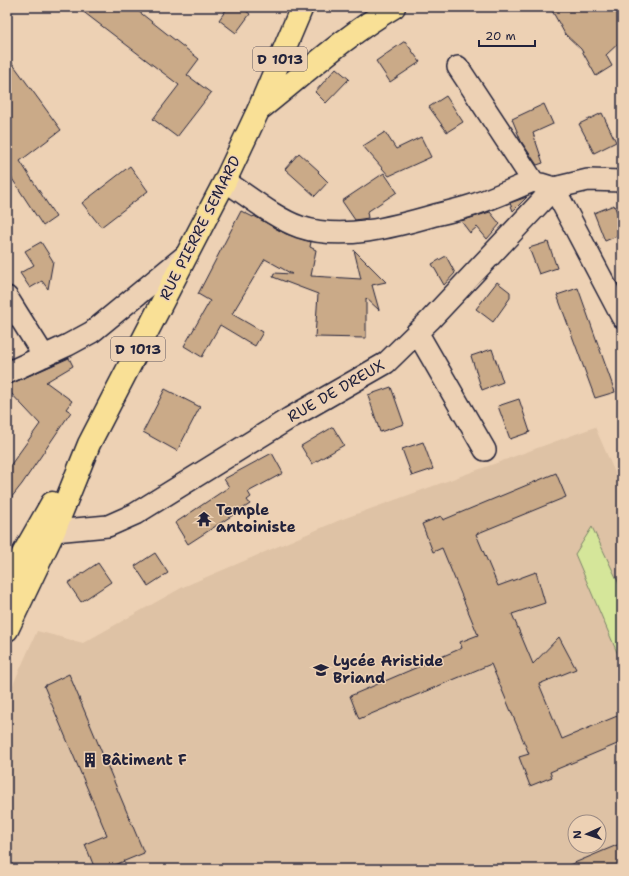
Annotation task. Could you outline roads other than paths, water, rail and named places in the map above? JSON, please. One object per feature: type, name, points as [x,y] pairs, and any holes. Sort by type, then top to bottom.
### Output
[{"type":"main road","name":"RUE PIERRE SEMARD","points":[[7,630],[54,531],[89,444],[225,181],[258,111],[302,7]]},
{"type":"main road","points":[[258,111],[347,38],[368,22],[394,7]]},
{"type":"main road","name":"RUE PIERRE SEMARD","points":[[7,582],[65,479],[89,444]]},
{"type":"street","points":[[458,66],[533,181],[554,188],[588,180],[622,181]]},
{"type":"street","points":[[225,181],[282,218],[300,227],[321,232],[347,232],[373,230],[414,221],[473,205],[533,181]]},
{"type":"street","points":[[554,188],[622,317]]},
{"type":"street","name":"RUE DE DREUX","points":[[54,531],[108,526],[135,514],[290,418],[386,363],[554,188]]},
{"type":"street","points":[[7,373],[92,332],[186,254]]},
{"type":"street","points":[[7,297],[44,356]]},
{"type":"street","points":[[417,332],[485,450]]},
{"type":"place","name":"Temple antoiniste","points":[[204,519]]},
{"type":"place","name":"Lycée Aristide Briand","points":[[321,670]]},
{"type":"place","name":"Bâtiment F","points":[[90,760]]}]
